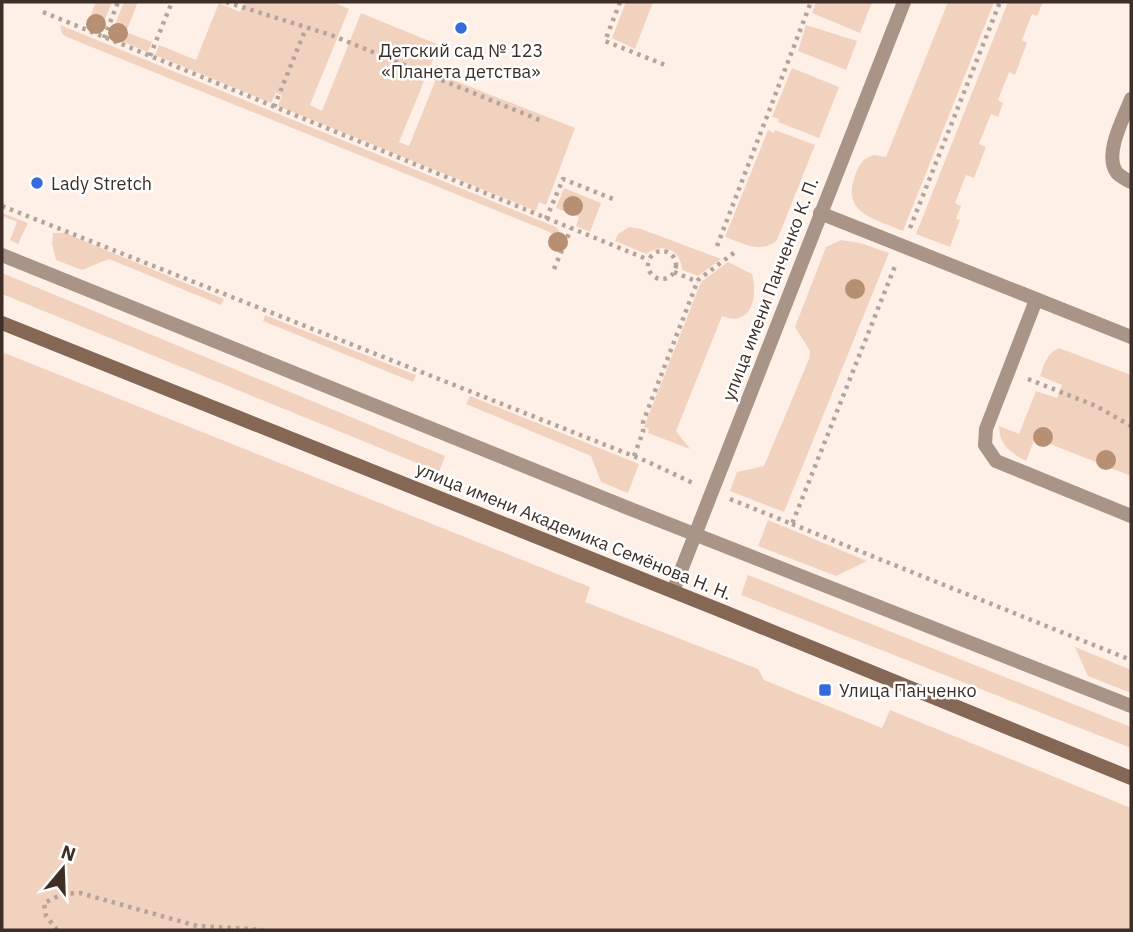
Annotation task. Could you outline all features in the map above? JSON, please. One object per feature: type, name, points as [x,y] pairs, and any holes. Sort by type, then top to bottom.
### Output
[{"type":"main road","name":"улица имени Академика Семёнова Н. Н.","points":[[2,323],[673,591],[1131,778]]},
{"type":"street","name":"улица имени Панченко К. П.","points":[[673,591],[904,2]]},
{"type":"street","points":[[1131,99],[1114,141],[1112,158],[1117,173],[1131,182]]},
{"type":"street","points":[[820,213],[1131,337]]},
{"type":"street","points":[[2,255],[1131,706]]},
{"type":"street","points":[[1036,299],[986,429],[985,445],[996,461],[1131,516]]},
{"type":"path","points":[[104,38],[118,2]]},
{"type":"path","points":[[150,57],[172,2]]},
{"type":"path","points":[[226,2],[331,35],[542,121]]},
{"type":"path","points":[[620,2],[605,41],[665,65]]},
{"type":"path","points":[[717,246],[811,2]]},
{"type":"path","points":[[792,524],[1000,2]]},
{"type":"path","points":[[43,12],[649,260]]},
{"type":"path","points":[[274,107],[306,28]]},
{"type":"path","points":[[546,219],[563,179],[613,200]]},
{"type":"path","points":[[2,206],[634,456],[712,492],[1131,660]]},
{"type":"path","points":[[554,269],[570,229]]},
{"type":"path","points":[[659,252],[668,253],[674,259],[674,272],[667,278],[654,277],[649,269],[649,260],[659,252]]},
{"type":"path","points":[[634,456],[643,432],[643,422],[698,282],[735,252]]},
{"type":"path","points":[[674,272],[698,282]]},
{"type":"path","points":[[1008,371],[1096,406],[1131,426]]},
{"type":"path","points":[[57,930],[46,916],[44,904],[63,894],[80,893],[197,926],[263,930]]},
{"type":"shaded area","points":[[96,2],[112,2],[100,32],[86,27]]},
{"type":"shaded area","points":[[124,2],[138,2],[126,32],[152,42],[148,52],[110,37]]},
{"type":"shaded area","points":[[245,2],[333,2],[349,9],[310,105],[322,111],[361,13],[439,45],[399,142],[409,146],[438,74],[575,128],[546,205],[539,202],[536,211],[278,106],[282,96],[276,93],[271,103],[155,55],[159,45],[196,60],[219,3],[240,12]]},
{"type":"shaded area","points":[[626,2],[653,2],[635,49],[612,38]]},
{"type":"shaded area","points":[[816,2],[872,2],[860,33],[812,13]]},
{"type":"shaded area","points":[[948,2],[994,2],[903,231],[862,212],[852,197],[852,186],[857,169],[865,159],[874,155],[886,157]]},
{"type":"shaded area","points":[[1008,2],[1043,2],[1037,16],[1032,14],[1022,40],[1027,43],[1015,75],[1009,72],[998,100],[1003,103],[998,117],[991,114],[979,144],[986,147],[974,178],[966,175],[955,203],[961,206],[956,219],[960,220],[950,247],[916,234]]},
{"type":"shaded area","points":[[60,25],[556,227],[561,235],[559,250],[556,248],[553,234],[547,231],[67,37],[62,34]]},
{"type":"shaded area","points":[[806,25],[857,41],[846,70],[798,51]]},
{"type":"shaded area","points":[[792,68],[839,87],[819,138],[778,122],[779,119],[772,117]]},
{"type":"shaded area","points":[[768,130],[774,133],[775,130],[815,145],[777,240],[765,247],[758,247],[725,237]]},
{"type":"shaded area","points":[[564,188],[601,203],[590,232],[576,226],[579,217],[556,208]]},
{"type":"shaded area","points":[[2,213],[28,223],[18,244],[10,240],[17,222],[2,216]]},
{"type":"shaded area","points":[[629,227],[721,259],[698,276],[682,270],[678,257],[670,250],[658,248],[646,254],[615,241],[618,234]]},
{"type":"shaded area","points":[[53,233],[65,233],[224,299],[221,305],[109,259],[82,270],[56,260],[52,244]]},
{"type":"shaded area","points":[[841,240],[889,253],[784,512],[730,491],[737,472],[764,466],[809,359],[810,351],[795,327],[826,247]]},
{"type":"shaded area","points":[[728,262],[752,274],[752,305],[745,315],[739,318],[722,316],[676,431],[690,449],[648,433],[649,429],[644,427],[701,282]]},
{"type":"shaded area","points":[[2,273],[445,456],[439,472],[2,294]]},
{"type":"shaded area","points":[[265,315],[416,375],[413,382],[263,321]]},
{"type":"shaded area","points":[[1059,348],[1131,375],[1131,476],[1035,438],[1026,461],[1011,451],[1001,438],[999,426],[1019,434],[1036,391],[1057,398],[1062,385],[1040,376],[1049,356]]},
{"type":"shaded area","points":[[2,352],[590,587],[585,602],[758,669],[764,680],[882,728],[890,710],[1131,808],[1131,930],[2,930]]},
{"type":"shaded area","points":[[470,396],[639,464],[628,493],[601,482],[591,456],[466,404]]},
{"type":"shaded area","points":[[768,520],[867,561],[836,576],[758,546]]},
{"type":"shaded area","points":[[748,575],[1131,727],[1131,748],[741,595]]},
{"type":"shaded area","points":[[1075,647],[1131,670],[1131,693],[1088,676]]},
{"type":"place","name":"Детский сад № 123 «Планета детства»","points":[[461,28]]},
{"type":"place","name":"Lady Stretch","points":[[37,183]]},
{"type":"place","name":"Улица Панченко","points":[[825,690]]}]
